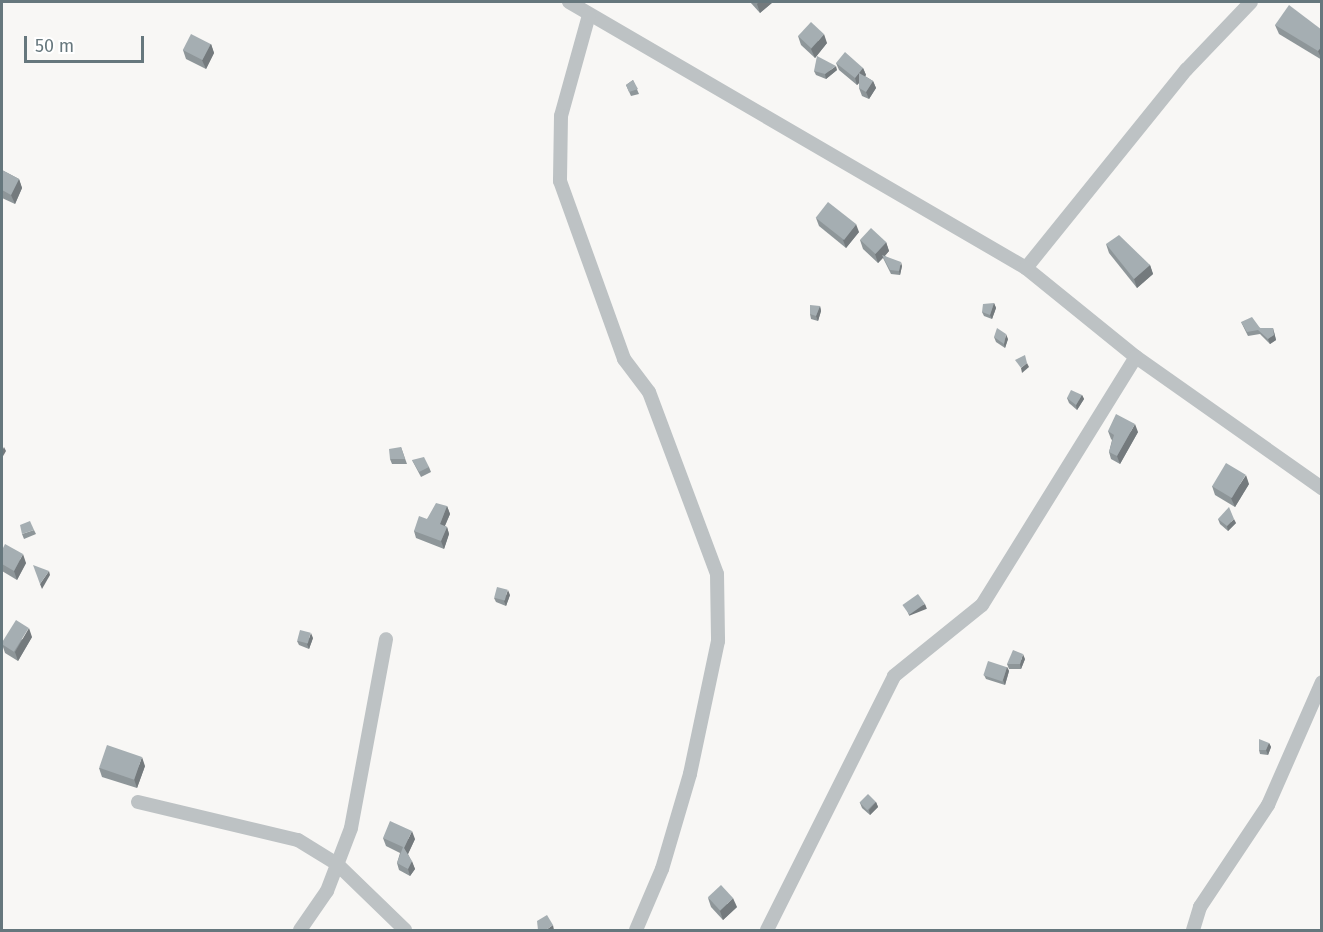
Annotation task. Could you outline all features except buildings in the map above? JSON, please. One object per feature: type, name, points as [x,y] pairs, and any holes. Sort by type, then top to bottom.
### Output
[{"type":"street","points":[[571,2],[589,15],[705,76],[900,198],[1026,268],[1136,357],[1322,488]]},
{"type":"street","points":[[1026,268],[1186,70],[1251,2]]},
{"type":"street","points":[[589,15],[561,116],[560,181],[624,359],[649,392],[717,574],[718,641],[690,774],[662,869],[636,930]]},
{"type":"street","points":[[767,930],[894,676],[982,605],[1136,357]]},
{"type":"street","points":[[300,930],[327,891],[351,828],[386,639]]},
{"type":"street","points":[[1193,930],[1200,907],[1268,806],[1322,682]]},
{"type":"street","points":[[138,802],[298,840],[338,864],[405,930]]}]
